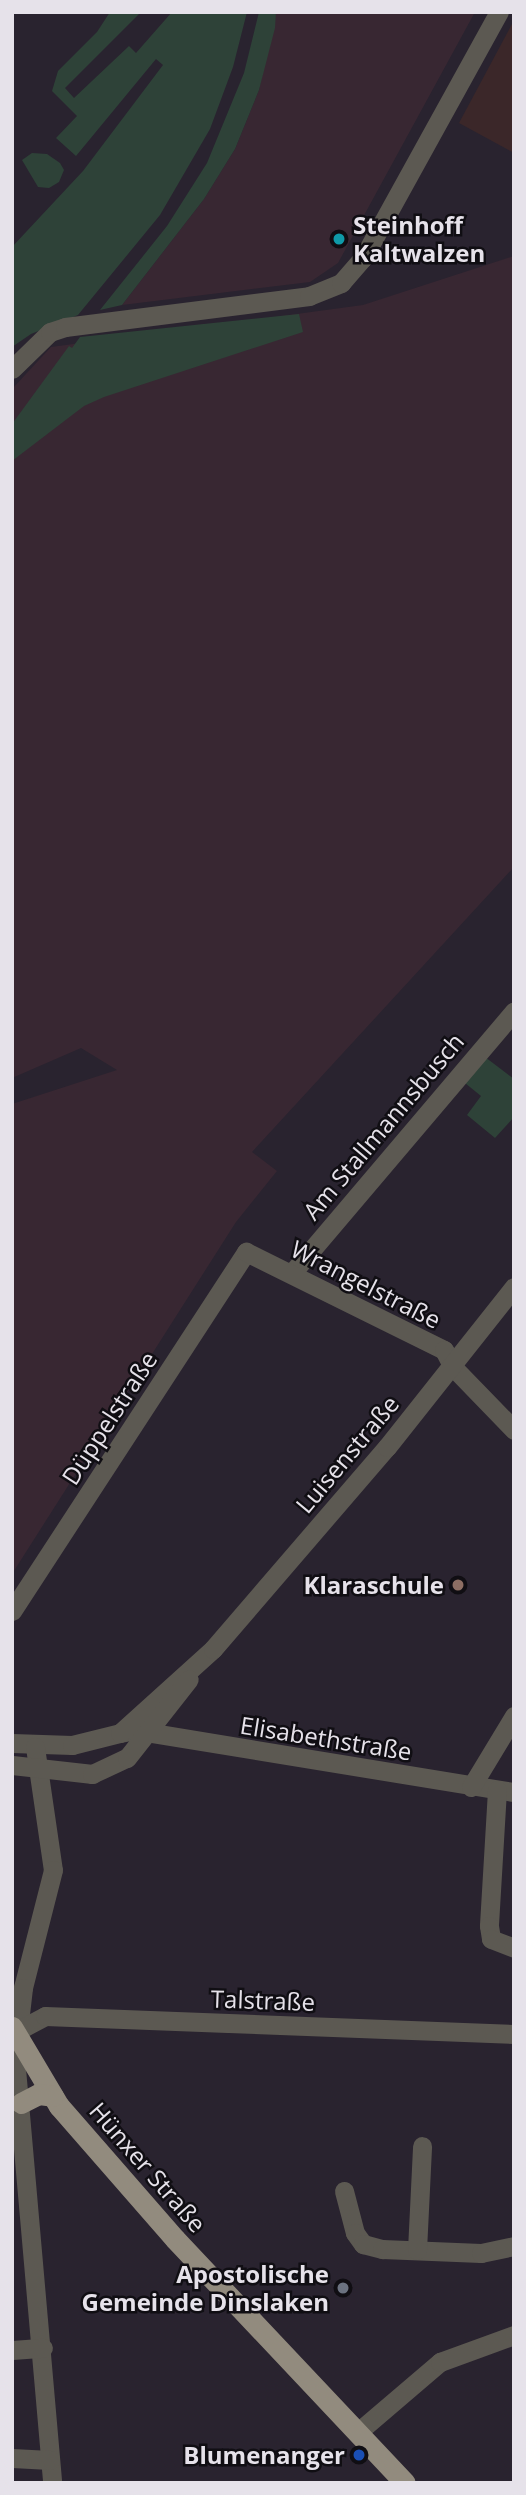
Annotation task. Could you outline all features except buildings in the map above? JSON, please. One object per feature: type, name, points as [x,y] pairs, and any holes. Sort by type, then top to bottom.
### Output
[{"type":"main road","name":"Hünxer Straße","points":[[14,2030],[53,2096],[175,2238],[405,2483]]},
{"type":"main road","points":[[21,2103],[39,2094],[53,2096]]},
{"type":"street","points":[[12,369],[50,332],[65,327],[309,296],[341,283],[363,258],[499,12]]},
{"type":"street","name":"Am Stallmannsbusch","points":[[292,1273],[514,1011]]},
{"type":"street","name":"Wrangelstraße","points":[[246,1252],[444,1350],[452,1366],[514,1430]]},
{"type":"street","name":"Düppelstraße","points":[[12,1611],[246,1252]]},
{"type":"street","name":"Luisenstraße","points":[[12,1765],[92,1774],[127,1758],[213,1649],[452,1366],[514,1287]]},
{"type":"street","name":"Luisenstraße","points":[[120,1733],[213,1649]]},
{"type":"street","points":[[471,1787],[514,1716]]},
{"type":"street","name":"Luisenstraße","points":[[12,1743],[35,1746],[72,1745],[134,1730],[147,1735]]},
{"type":"street","name":"Elisabethstraße","points":[[147,1735],[505,1791],[489,1926],[491,1939],[514,1948]]},
{"type":"street","points":[[35,1746],[36,1769],[53,1870],[14,2030],[21,2103],[21,2218],[43,2348],[52,2483]]},
{"type":"street","points":[[23,1988],[34,2009],[45,2016]]},
{"type":"street","points":[[14,2030],[45,2016]]},
{"type":"street","name":"Talstraße","points":[[45,2016],[514,2034]]},
{"type":"street","points":[[417,2250],[422,2146]]},
{"type":"street","points":[[344,2190],[355,2233],[363,2244],[481,2253],[514,2246]]},
{"type":"street","points":[[358,2432],[440,2362],[514,2335]]},
{"type":"street","points":[[12,2350],[43,2348]]},
{"type":"street","points":[[12,2458],[50,2460]]},
{"type":"shaded area","points":[[276,12],[475,12],[338,263],[310,282],[122,305],[204,199],[235,149],[259,90]]},
{"type":"shaded area","points":[[512,24],[514,25],[514,153],[459,123]]},
{"type":"shaded area","points":[[514,256],[514,867],[252,1152],[277,1171],[236,1222],[12,1574],[12,1104],[117,1070],[81,1048],[12,1078],[12,389],[51,347],[363,305]]},
{"type":"green space","points":[[110,12],[141,12],[65,88],[74,98],[129,46],[136,53],[172,12],[247,12],[233,67],[210,129],[160,215],[78,315],[31,334],[12,347],[12,247],[83,171],[163,65],[156,59],[76,156],[56,138],[77,116],[52,91],[58,71],[97,32]]},
{"type":"green space","points":[[259,12],[276,12],[275,28],[259,90],[235,149],[204,199],[122,305],[100,310],[167,226],[207,163],[244,73]]},
{"type":"green space","points":[[32,153],[47,154],[60,163],[64,170],[59,182],[49,188],[38,187],[22,160]]},
{"type":"green space","points":[[299,314],[303,332],[104,397],[84,406],[12,461],[12,424],[69,346],[72,348],[80,337]]},
{"type":"green space","points":[[485,1057],[514,1079],[514,1117],[495,1138],[467,1115],[481,1096],[465,1083]]},
{"type":"place","name":"Steinhoff Kaltwalzen","points":[[339,239]]},
{"type":"place","name":"Klaraschule","points":[[458,1585]]},
{"type":"place","name":"Apostolische Gemeinde Dinslaken","points":[[343,2288]]},
{"type":"place","name":"Blumenanger","points":[[359,2455]]}]
